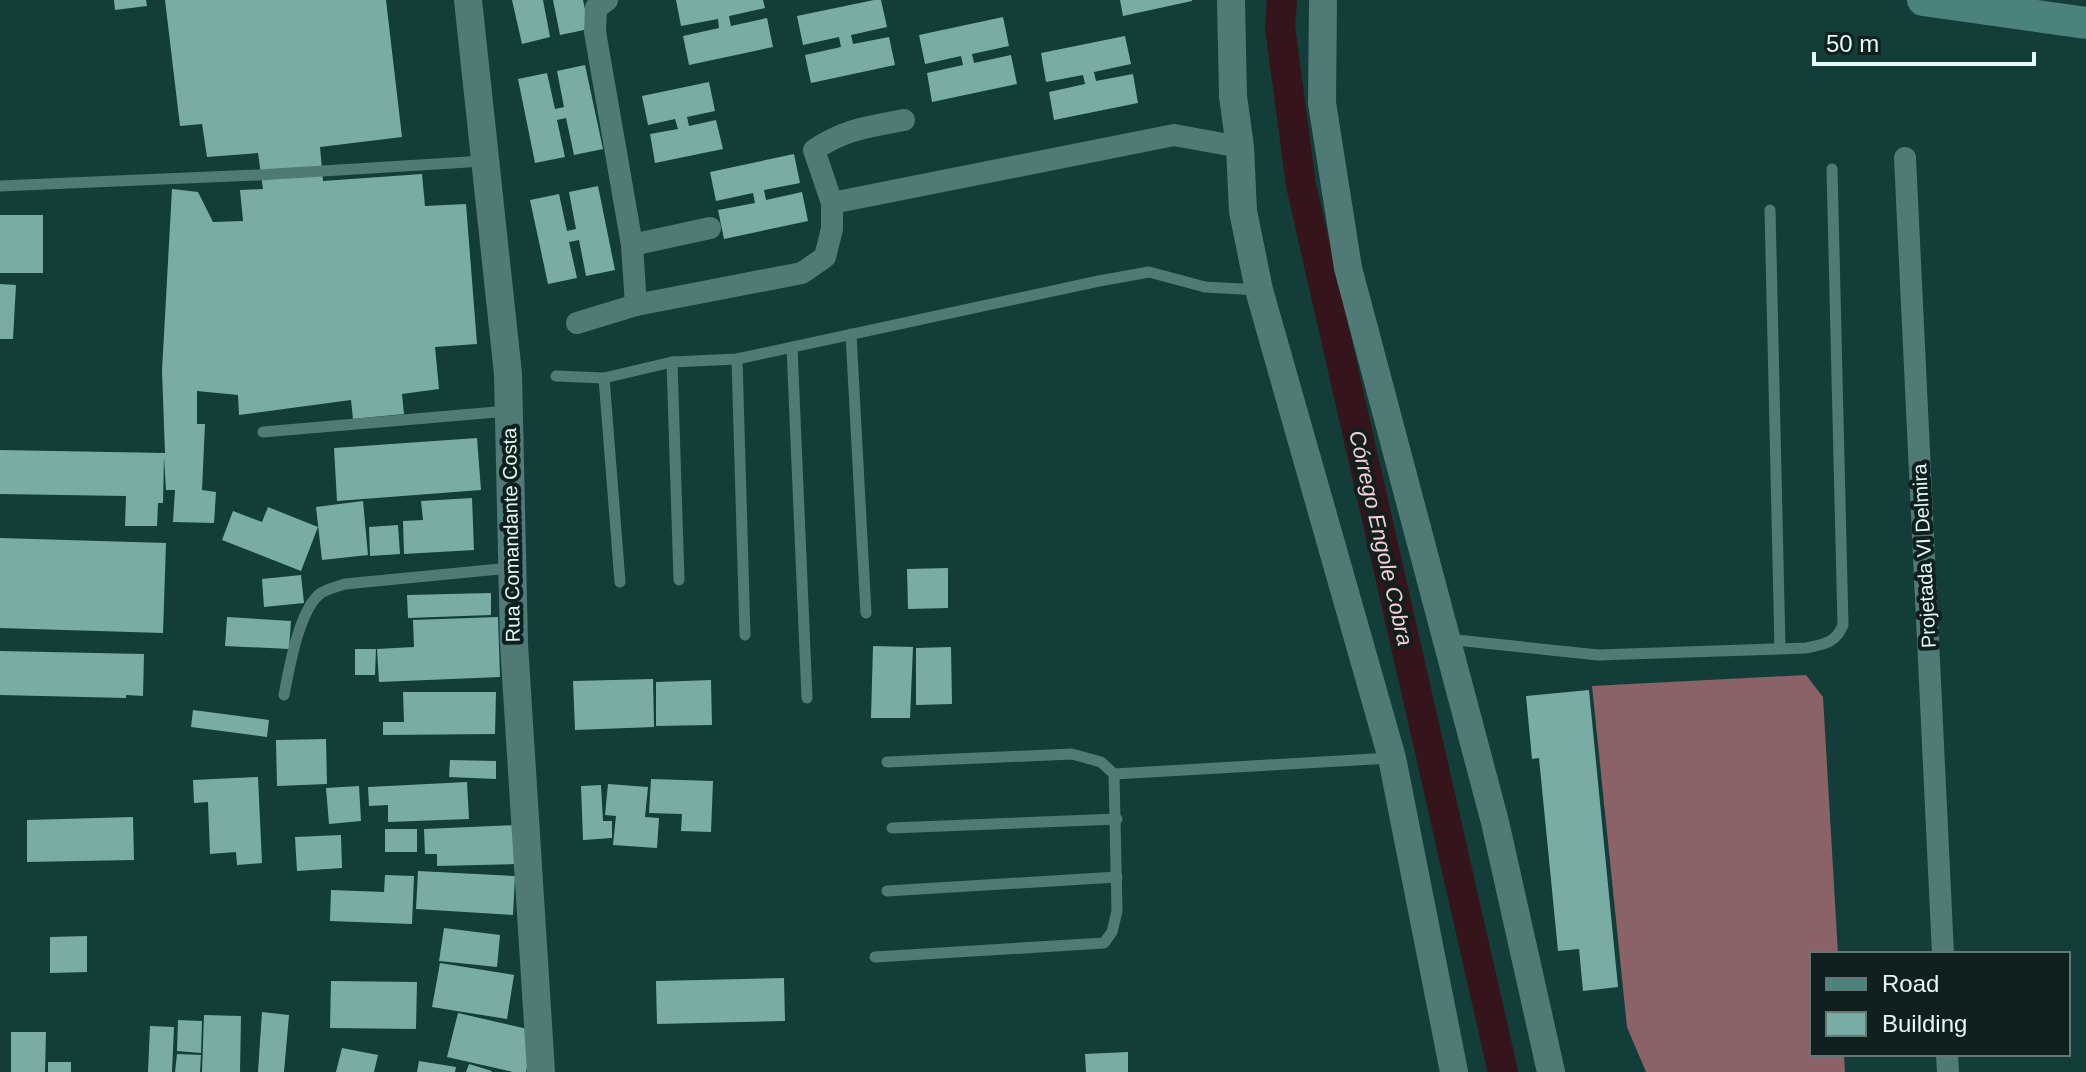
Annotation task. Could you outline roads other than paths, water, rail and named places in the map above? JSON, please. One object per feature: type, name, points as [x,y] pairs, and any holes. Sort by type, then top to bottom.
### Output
[{"type":"main road","points":[[1923,0],[2086,23]]},
{"type":"street","name":"Rua Comandante Costa","points":[[468,0],[508,374],[514,644],[541,1072]]},
{"type":"street","points":[[607,0],[596,8],[595,32],[632,245],[636,305]]},
{"type":"street","points":[[1231,0],[1233,96],[1240,147],[1243,211],[1259,290],[1392,758],[1454,1072]]},
{"type":"street","points":[[1323,0],[1322,103],[1348,268],[1495,822],[1551,1072]]},
{"type":"street","points":[[577,323],[636,305],[802,273],[825,257],[832,229],[832,203],[814,150],[851,129],[904,120]]},
{"type":"street","points":[[832,203],[1174,135],[1240,147]]},
{"type":"street","name":"Projetada VI Delmira","points":[[1905,158],[1943,952]]},
{"type":"street","points":[[632,245],[710,228]]},
{"type":"lane","points":[[0,186],[484,161]]},
{"type":"lane","points":[[1446,639],[1598,655],[1806,648],[1831,642],[1839,635],[1843,625],[1832,169]]},
{"type":"lane","points":[[1770,210],[1780,648]]},
{"type":"lane","points":[[556,376],[604,378],[672,362],[737,359],[1149,272],[1205,287],[1259,290]]},
{"type":"lane","points":[[851,334],[866,613]]},
{"type":"lane","points":[[792,347],[807,698]]},
{"type":"lane","points":[[737,359],[745,635]]},
{"type":"lane","points":[[672,362],[679,580]]},
{"type":"lane","points":[[604,378],[620,582]]},
{"type":"lane","points":[[263,432],[508,411]]},
{"type":"lane","points":[[284,695],[294,649],[308,610],[321,593],[345,584],[512,568]]},
{"type":"lane","points":[[875,957],[1104,943],[1112,932],[1117,911],[1114,774],[1101,762],[1072,754],[887,762]]},
{"type":"lane","points":[[1114,774],[1392,758]]},
{"type":"lane","points":[[892,828],[1117,819]]},
{"type":"lane","points":[[887,891],[1117,877]]},
{"type":"waterway","name":"Córrego Engole Cobra","points":[[1282,0],[1280,27],[1301,185],[1503,1072]]}]
